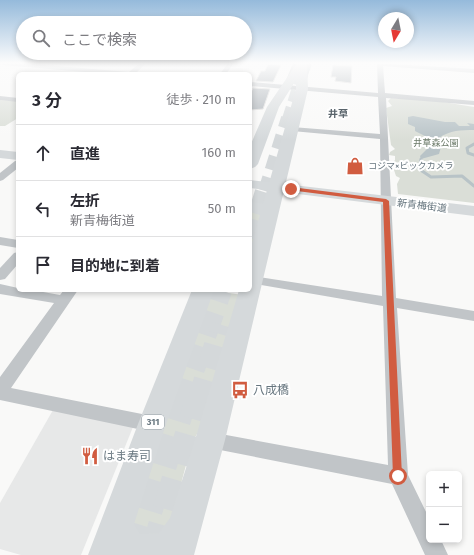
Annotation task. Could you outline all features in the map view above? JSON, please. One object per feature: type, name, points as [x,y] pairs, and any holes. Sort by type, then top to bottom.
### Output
[{"type":"main road","points":[[252,159],[266,123],[284,89],[291,97],[301,91]]},
{"type":"main road","points":[[252,282],[301,91]]},
{"type":"main road","points":[[0,154],[16,156]]},
{"type":"main road","name":"新青梅街道","points":[[252,184],[474,211]]},
{"type":"main road","points":[[252,207],[263,209],[269,214]]},
{"type":"main road","name":"311","points":[[106,555],[152,424],[202,292]]},
{"type":"main road","points":[[117,524],[120,536],[127,547],[138,553],[147,553],[163,549],[180,541],[210,440],[249,292]]},
{"type":"street","points":[[382,89],[398,476],[426,534]]},
{"type":"street","points":[[301,91],[382,95],[474,103]]},
{"type":"street","points":[[0,98],[16,100]]},
{"type":"street","points":[[292,129],[384,137]]},
{"type":"street","points":[[0,178],[16,165]]},
{"type":"street","points":[[0,241],[16,244]]},
{"type":"street","points":[[0,276],[16,258]]},
{"type":"street","points":[[252,286],[390,302],[474,316]]},
{"type":"street","points":[[0,289],[16,290]]},
{"type":"street","points":[[34,292],[67,295],[0,391],[152,424]]},
{"type":"street","points":[[210,440],[398,476]]},
{"type":"street","points":[[431,543],[437,555]]},
{"type":"shaded area","points":[[413,116],[445,122],[455,122],[459,126],[470,126],[467,123],[474,124],[474,130],[456,131],[443,135],[439,138],[441,147],[439,154],[421,159],[420,156],[430,146],[427,137],[415,131],[415,127],[408,124],[408,117]]},
{"type":"shaded area","points":[[53,410],[133,427],[81,555],[21,555],[0,549],[0,503]]},
{"type":"green space","name":"井草森公園","points":[[391,98],[437,101],[474,107],[474,203],[398,194],[397,184],[400,178],[396,176],[392,164],[395,160],[395,156],[389,155],[390,152],[395,149],[391,145],[386,108],[392,106],[388,101]]},
{"type":"green space","points":[[0,100],[16,101],[16,119],[5,126],[0,126]]},
{"type":"green space","points":[[252,211],[261,213],[252,258]]},
{"type":"green space","points":[[207,292],[222,292],[243,295],[213,405],[192,443],[169,528],[154,538],[143,539],[132,526]]},
{"type":"building","points":[[270,89],[263,109],[252,110],[252,90]]},
{"type":"waterway","points":[[474,144],[467,148],[468,153],[474,155]]},
{"type":"waterway","points":[[421,159],[419,169],[431,177],[462,176],[474,186]]},
{"type":"tunnel","points":[[288,119],[298,89]]},
{"type":"tunnel","points":[[265,191],[288,118]]},
{"type":"tunnel","points":[[252,232],[265,190]]},
{"type":"tunnel","points":[[181,403],[219,292]]},
{"type":"tunnel","points":[[199,403],[222,325]]},
{"type":"tunnel","points":[[133,555],[181,402]]},
{"type":"tunnel","points":[[155,555],[200,402]]},
{"type":"place","name":"コジマ×ビックカメラ","points":[[355,166]]},
{"type":"place","name":"八成橋","points":[[240,390]]},
{"type":"place","name":"はま寿司","points":[[90,456]]},
{"type":"district","name":"井草","points":[[338,113]]},
{"type":"route","points":[[291,189],[386,201],[398,476]]}]
